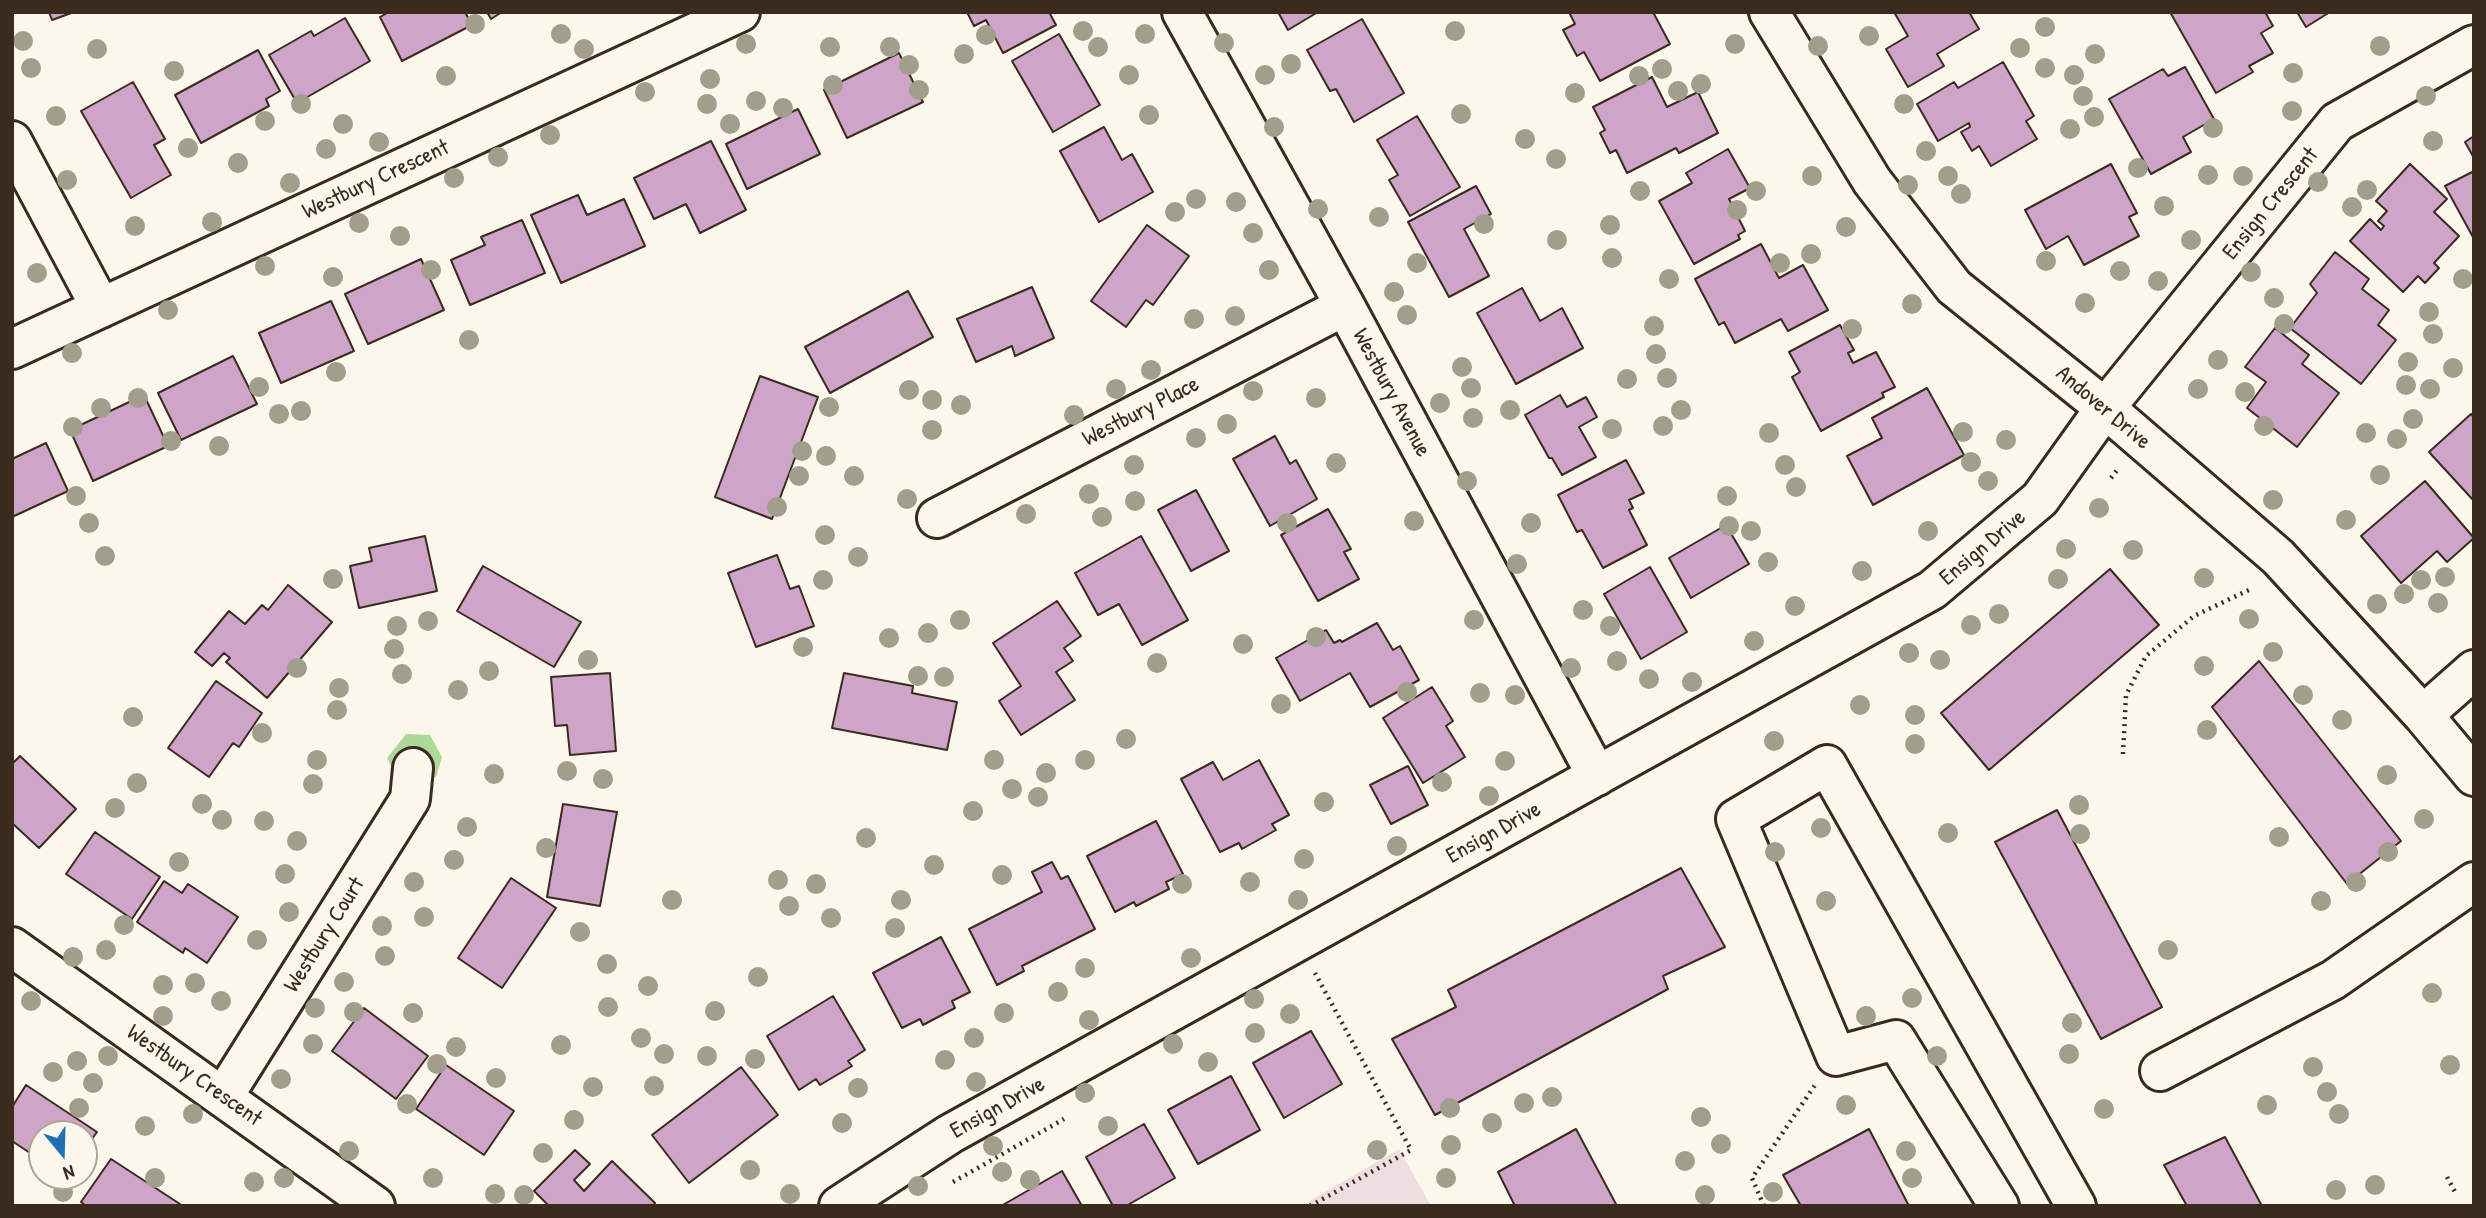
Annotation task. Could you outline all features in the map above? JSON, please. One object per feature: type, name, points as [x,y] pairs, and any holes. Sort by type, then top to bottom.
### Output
[{"type":"street","name":"Westbury Crescent","points":[[12,349],[740,12]]},
{"type":"street","name":"Westbury Avenue","points":[[1182,12],[1345,306],[1597,776]]},
{"type":"street","name":"Andover Drive","points":[[1769,12],[1872,181],[1954,287],[2105,408],[2278,557],[2423,715],[2474,776]]},
{"type":"street","name":"Ensign Crescent","points":[[2105,408],[2337,122],[2474,45]]},
{"type":"street","points":[[12,141],[101,307]]},
{"type":"street","name":"Westbury Place","points":[[937,517],[1345,306]]},
{"type":"street","name":"Ensign Drive","points":[[839,1206],[950,1134],[1932,590],[2040,499],[2105,408]]},
{"type":"street","points":[[2423,715],[2474,670]]},
{"type":"street","points":[[1999,1206],[1896,1040],[1836,1056],[1736,819],[1827,765],[2076,1206]]},
{"type":"street","name":"Westbury Court","points":[[223,1097],[410,799],[413,768]]},
{"type":"street","points":[[2160,1071],[2333,980],[2474,882]]},
{"type":"street","name":"Westbury Crescent","points":[[12,947],[376,1206]]},
{"type":"path","points":[[2123,754],[2126,695],[2146,656],[2194,616],[2251,589]]},
{"type":"path","points":[[1297,942],[1411,1150],[1310,1206]]},
{"type":"path","points":[[1763,1206],[1752,1178],[1836,1056]]},
{"type":"path","points":[[2447,1177],[2455,1192]]},
{"type":"shaded area","points":[[1399,1149],[1431,1206],[1301,1206]]},
{"type":"green space","points":[[406,734],[430,735],[442,757],[436,777],[414,786],[398,781],[387,758]]},
{"type":"building","points":[[49,12],[74,12],[52,20]]},
{"type":"building","points":[[389,12],[465,12],[472,25],[402,61],[380,17]]},
{"type":"building","points":[[487,12],[502,12],[491,19]]},
{"type":"building","points":[[967,12],[1049,12],[1056,25],[1003,53],[986,20],[974,26]]},
{"type":"building","points":[[1278,12],[1318,12],[1288,30]]},
{"type":"building","points":[[1569,12],[1653,12],[1670,44],[1600,81],[1584,52],[1577,56],[1563,30],[1575,24]]},
{"type":"building","points":[[1894,12],[1969,12],[1979,29],[1937,54],[1944,66],[1908,87],[1886,49],[1908,36]]},
{"type":"building","points":[[2170,12],[2265,12],[2273,26],[2261,33],[2273,53],[2249,66],[2253,72],[2216,93]]},
{"type":"building","points":[[2297,12],[2330,12],[2306,27]]},
{"type":"building","points":[[345,18],[370,61],[297,103],[269,55],[311,31],[314,36]]},
{"type":"building","points":[[1362,19],[1404,93],[1354,122],[1336,89],[1330,91],[1307,50]]},
{"type":"building","points":[[1059,34],[1100,105],[1053,132],[1012,61]]},
{"type":"building","points":[[258,50],[280,91],[266,99],[269,106],[201,143],[175,95]]},
{"type":"building","points":[[899,53],[923,102],[847,138],[824,90]]},
{"type":"building","points":[[2003,62],[2034,116],[2026,121],[2037,139],[1991,166],[1979,146],[1972,151],[1961,132],[1970,127],[1969,123],[1938,141],[1917,104],[1954,82],[1958,88]]},
{"type":"building","points":[[2185,67],[2214,119],[2183,137],[2191,152],[2151,174],[2109,99],[2163,69],[2168,76]]},
{"type":"building","points":[[1652,77],[1667,107],[1698,92],[1718,133],[1679,153],[1676,148],[1627,173],[1616,150],[1610,153],[1600,133],[1605,130],[1593,107]]},
{"type":"building","points":[[133,82],[165,139],[154,145],[171,175],[131,198],[81,111]]},
{"type":"building","points":[[798,109],[820,154],[747,189],[726,144]]},
{"type":"building","points":[[1417,116],[1460,187],[1410,216],[1389,180],[1398,175],[1377,140]]},
{"type":"building","points":[[1104,127],[1122,160],[1132,154],[1153,192],[1099,222],[1060,151]]},
{"type":"building","points":[[2474,136],[2474,158],[2465,142]]},
{"type":"building","points":[[711,141],[746,210],[700,233],[686,204],[654,219],[634,178]]},
{"type":"building","points":[[1728,149],[1750,188],[1729,199],[1745,231],[1738,235],[1740,239],[1694,264],[1659,201],[1692,183],[1686,173]]},
{"type":"building","points":[[2111,164],[2137,213],[2129,217],[2139,236],[2084,265],[2068,236],[2046,249],[2025,210]]},
{"type":"building","points":[[2410,164],[2447,199],[2434,212],[2459,236],[2434,263],[2439,268],[2425,283],[2418,276],[2403,292],[2350,241],[2370,219],[2381,230],[2384,226],[2378,221],[2387,211],[2376,201]]},
{"type":"building","points":[[2474,171],[2474,239],[2445,186]]},
{"type":"building","points":[[1476,186],[1491,214],[1464,229],[1489,276],[1449,297],[1408,222]]},
{"type":"building","points":[[578,195],[587,215],[624,199],[645,246],[561,283],[531,215]]},
{"type":"building","points":[[522,220],[545,273],[470,305],[451,260],[485,245],[481,237]]},
{"type":"building","points":[[1147,225],[1189,256],[1153,305],[1146,300],[1126,327],[1091,301]]},
{"type":"building","points":[[1761,244],[1779,278],[1803,265],[1828,310],[1788,331],[1781,319],[1735,343],[1724,322],[1719,325],[1695,279]]},
{"type":"building","points":[[2335,252],[2369,279],[2362,289],[2389,310],[2378,325],[2396,340],[2361,384],[2290,328],[2317,293],[2310,284]]},
{"type":"building","points":[[421,259],[444,310],[368,344],[345,294]]},
{"type":"building","points":[[1032,287],[1054,338],[1015,356],[1012,346],[976,362],[957,319]]},
{"type":"building","points":[[1522,288],[1540,321],[1562,308],[1583,348],[1516,384],[1477,313]]},
{"type":"building","points":[[908,291],[933,337],[830,393],[805,347]]},
{"type":"building","points":[[331,301],[354,351],[281,383],[259,333]]},
{"type":"building","points":[[1840,325],[1854,350],[1848,353],[1853,363],[1876,352],[1895,387],[1882,393],[1884,397],[1821,431],[1792,377],[1800,372],[1789,352]]},
{"type":"building","points":[[2275,328],[2309,355],[2302,364],[2339,393],[2297,447],[2247,408],[2266,382],[2245,367]]},
{"type":"building","points":[[233,356],[257,404],[181,440],[158,393]]},
{"type":"building","points":[[760,376],[818,397],[772,519],[715,497]]},
{"type":"building","points":[[1927,388],[1964,455],[1873,505],[1847,456],[1882,438],[1872,418]]},
{"type":"building","points":[[144,395],[168,446],[93,481],[70,430]]},
{"type":"building","points":[[1560,395],[1567,407],[1586,397],[1597,417],[1579,427],[1596,457],[1562,475],[1552,458],[1549,458],[1525,415]]},
{"type":"building","points":[[2471,414],[2474,418],[2474,501],[2429,452]]},
{"type":"building","points":[[1275,436],[1290,464],[1296,460],[1317,499],[1270,526],[1233,459]]},
{"type":"building","points":[[46,443],[68,491],[12,517],[12,459]]},
{"type":"building","points":[[1626,460],[1644,493],[1629,500],[1633,508],[1629,510],[1647,545],[1603,568],[1582,530],[1577,532],[1558,495]]},
{"type":"building","points":[[2425,481],[2474,538],[2447,562],[2437,551],[2401,583],[2361,536]]},
{"type":"building","points":[[1196,490],[1229,551],[1191,571],[1158,510]]},
{"type":"building","points":[[1328,509],[1351,549],[1344,552],[1359,579],[1318,601],[1281,535]]},
{"type":"building","points":[[1726,525],[1749,564],[1691,598],[1669,558]]},
{"type":"building","points":[[425,536],[437,591],[359,608],[350,566],[372,561],[369,548]]},
{"type":"building","points":[[1141,536],[1188,620],[1142,645],[1119,604],[1098,615],[1075,573]]},
{"type":"building","points":[[777,555],[790,589],[799,586],[814,626],[756,647],[728,573]]},
{"type":"building","points":[[483,566],[581,622],[554,667],[457,611]]},
{"type":"building","points":[[1650,567],[1687,632],[1641,659],[1604,594]]},
{"type":"building","points":[[2110,569],[2159,625],[1989,770],[1941,713]]},
{"type":"building","points":[[288,585],[332,622],[267,698],[226,662],[230,658],[224,653],[212,666],[195,652],[229,611],[245,624],[262,605],[268,610]]},
{"type":"building","points":[[1057,601],[1081,636],[1064,648],[1073,661],[1056,672],[1075,700],[1021,735],[999,701],[1021,686],[993,643]]},
{"type":"building","points":[[1377,623],[1393,650],[1400,646],[1419,680],[1370,707],[1350,673],[1300,701],[1276,658],[1326,630],[1334,643],[1340,640],[1342,642]]},
{"type":"building","points":[[2259,661],[2401,841],[2347,884],[2212,707]]},
{"type":"building","points":[[610,673],[616,751],[570,755],[567,725],[555,726],[551,677]]},
{"type":"building","points":[[844,673],[913,686],[912,693],[957,702],[947,750],[832,728]]},
{"type":"building","points":[[216,681],[262,713],[239,747],[233,743],[209,777],[168,748]]},
{"type":"building","points":[[1432,687],[1453,721],[1446,726],[1465,757],[1423,783],[1383,718]]},
{"type":"building","points":[[20,756],[76,809],[39,848],[12,823],[12,764]]},
{"type":"building","points":[[1259,760],[1289,815],[1272,824],[1276,830],[1242,849],[1239,843],[1220,852],[1181,779],[1213,762],[1223,780]]},
{"type":"building","points":[[1408,766],[1428,805],[1391,824],[1370,785]]},
{"type":"building","points":[[563,804],[617,812],[600,906],[547,897]]},
{"type":"building","points":[[2057,810],[2162,1007],[2101,1039],[1995,842]]},
{"type":"building","points":[[1156,821],[1183,874],[1166,882],[1169,889],[1136,906],[1134,902],[1115,912],[1087,856]]},
{"type":"building","points":[[95,832],[160,877],[132,919],[66,874]]},
{"type":"building","points":[[1052,862],[1061,879],[1068,876],[1095,929],[1022,966],[1024,971],[997,985],[969,929],[1042,892],[1032,872]]},
{"type":"building","points":[[1681,868],[1725,947],[1663,976],[1668,989],[1435,1115],[1392,1039],[1456,1007],[1448,990]]},
{"type":"building","points":[[511,878],[556,908],[502,988],[458,958]]},
{"type":"building","points":[[164,881],[182,893],[188,884],[238,917],[207,963],[185,948],[183,953],[137,922]]},
{"type":"building","points":[[941,937],[970,992],[952,1001],[955,1008],[923,1025],[920,1019],[902,1028],[873,973]]},
{"type":"building","points":[[833,996],[865,1050],[848,1061],[852,1066],[820,1085],[816,1079],[799,1090],[767,1036]]},
{"type":"building","points":[[364,1008],[428,1056],[396,1099],[332,1051]]},
{"type":"building","points":[[1311,1031],[1342,1084],[1284,1118],[1253,1063]]},
{"type":"building","points":[[446,1065],[514,1111],[484,1155],[416,1109]]},
{"type":"building","points":[[741,1067],[778,1115],[689,1183],[652,1135]]},
{"type":"building","points":[[1231,1076],[1260,1130],[1198,1164],[1168,1110]]},
{"type":"building","points":[[26,1085],[79,1120],[28,1120],[28,1152],[12,1141],[12,1107]]},
{"type":"building","points":[[1144,1124],[1175,1178],[1126,1206],[1113,1206],[1086,1157]]},
{"type":"building","points":[[1576,1129],[1617,1206],[1515,1206],[1498,1172]]},
{"type":"building","points":[[1869,1129],[1909,1206],[1801,1206],[1783,1175]]},
{"type":"building","points":[[2225,1137],[2262,1206],[2187,1206],[2164,1165]]},
{"type":"building","points":[[575,1150],[590,1164],[574,1180],[584,1191],[612,1161],[655,1203],[653,1206],[549,1206],[534,1191]]},
{"type":"building","points":[[111,1159],[180,1204],[86,1206],[81,1202],[89,1190],[98,1190],[98,1178]]},
{"type":"building","points":[[1062,1171],[1082,1206],[1001,1206]]}]
